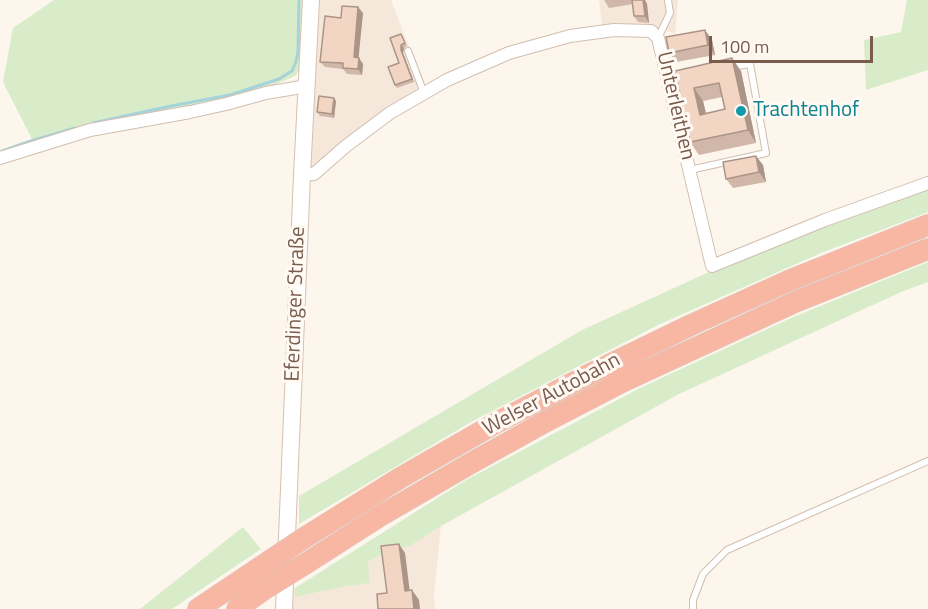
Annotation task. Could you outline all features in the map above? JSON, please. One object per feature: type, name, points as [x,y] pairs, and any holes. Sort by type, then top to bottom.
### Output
[{"type":"highway","name":"Welser Autobahn","points":[[198,609],[304,538],[400,478],[487,428],[584,377],[691,325],[788,281],[928,225]]},
{"type":"highway","name":"Welser Autobahn","points":[[237,609],[380,516],[545,422],[624,381],[795,302],[928,249]]},
{"type":"main road","name":"Eferdinger Straße","points":[[284,609],[311,0]]},
{"type":"street","name":"Unterleithen","points":[[302,176],[314,174],[381,119],[447,80],[509,53],[570,36],[614,30],[651,31],[658,38],[675,77],[690,170],[712,266],[825,220],[928,183]]},
{"type":"street","points":[[0,158],[90,130],[190,112],[266,93],[307,86]]},
{"type":"lane","points":[[658,38],[670,13],[668,0]]},
{"type":"lane","points":[[408,51],[424,93]]},
{"type":"lane","points":[[690,170],[766,153],[750,64],[727,68]]},
{"type":"lane","points":[[693,609],[693,600],[703,574],[727,550],[928,461]]},
{"type":"shaded area","points":[[319,0],[391,0],[424,86],[310,171]]},
{"type":"shaded area","points":[[599,0],[678,0],[675,34],[650,25],[602,25]]},
{"type":"shaded area","points":[[441,526],[434,594],[435,609],[276,609],[277,601],[295,588],[295,597],[370,583],[368,562],[386,552],[410,546]]},
{"type":"green space","points":[[54,0],[305,0],[303,65],[295,76],[230,100],[101,125],[33,141],[3,82],[13,28]]},
{"type":"green space","points":[[907,0],[928,0],[928,70],[866,90],[864,40],[901,32]]},
{"type":"green space","points":[[928,187],[928,212],[821,253],[658,325],[471,422],[299,524],[299,496],[582,330],[707,273],[854,213]]},
{"type":"green space","points":[[928,262],[928,282],[901,292],[679,394],[441,526],[410,546],[386,552],[368,562],[370,583],[295,597],[295,588],[466,480],[640,388],[791,318]]},
{"type":"green space","points":[[243,527],[261,549],[172,609],[140,609]]},
{"type":"building","points":[[632,0],[643,0],[645,16],[634,16]]},
{"type":"building","points":[[342,6],[358,7],[354,57],[359,58],[358,69],[343,68],[343,63],[320,62],[325,16],[341,18]]},
{"type":"building","points":[[705,30],[708,45],[669,53],[666,37]]},
{"type":"building","points":[[401,34],[405,43],[401,45],[401,50],[412,79],[395,85],[388,67],[399,63],[390,38]]},
{"type":"building","points":[[732,58],[748,130],[690,142],[675,71]],"holes":[[[719,83],[725,109],[700,115],[694,88]]]},
{"type":"building","points":[[319,96],[334,98],[332,114],[317,112]]},
{"type":"building","points":[[756,156],[759,172],[726,179],[723,162]]},
{"type":"building","points":[[399,544],[405,591],[412,590],[414,609],[378,609],[377,594],[387,593],[381,546]]},
{"type":"waterway","points":[[93,123],[230,95],[279,79],[292,71],[296,62],[299,0]]},
{"type":"waterway","points":[[2,151],[75,128]]},
{"type":"place","name":"Trachtenhof","points":[[741,111]]}]
